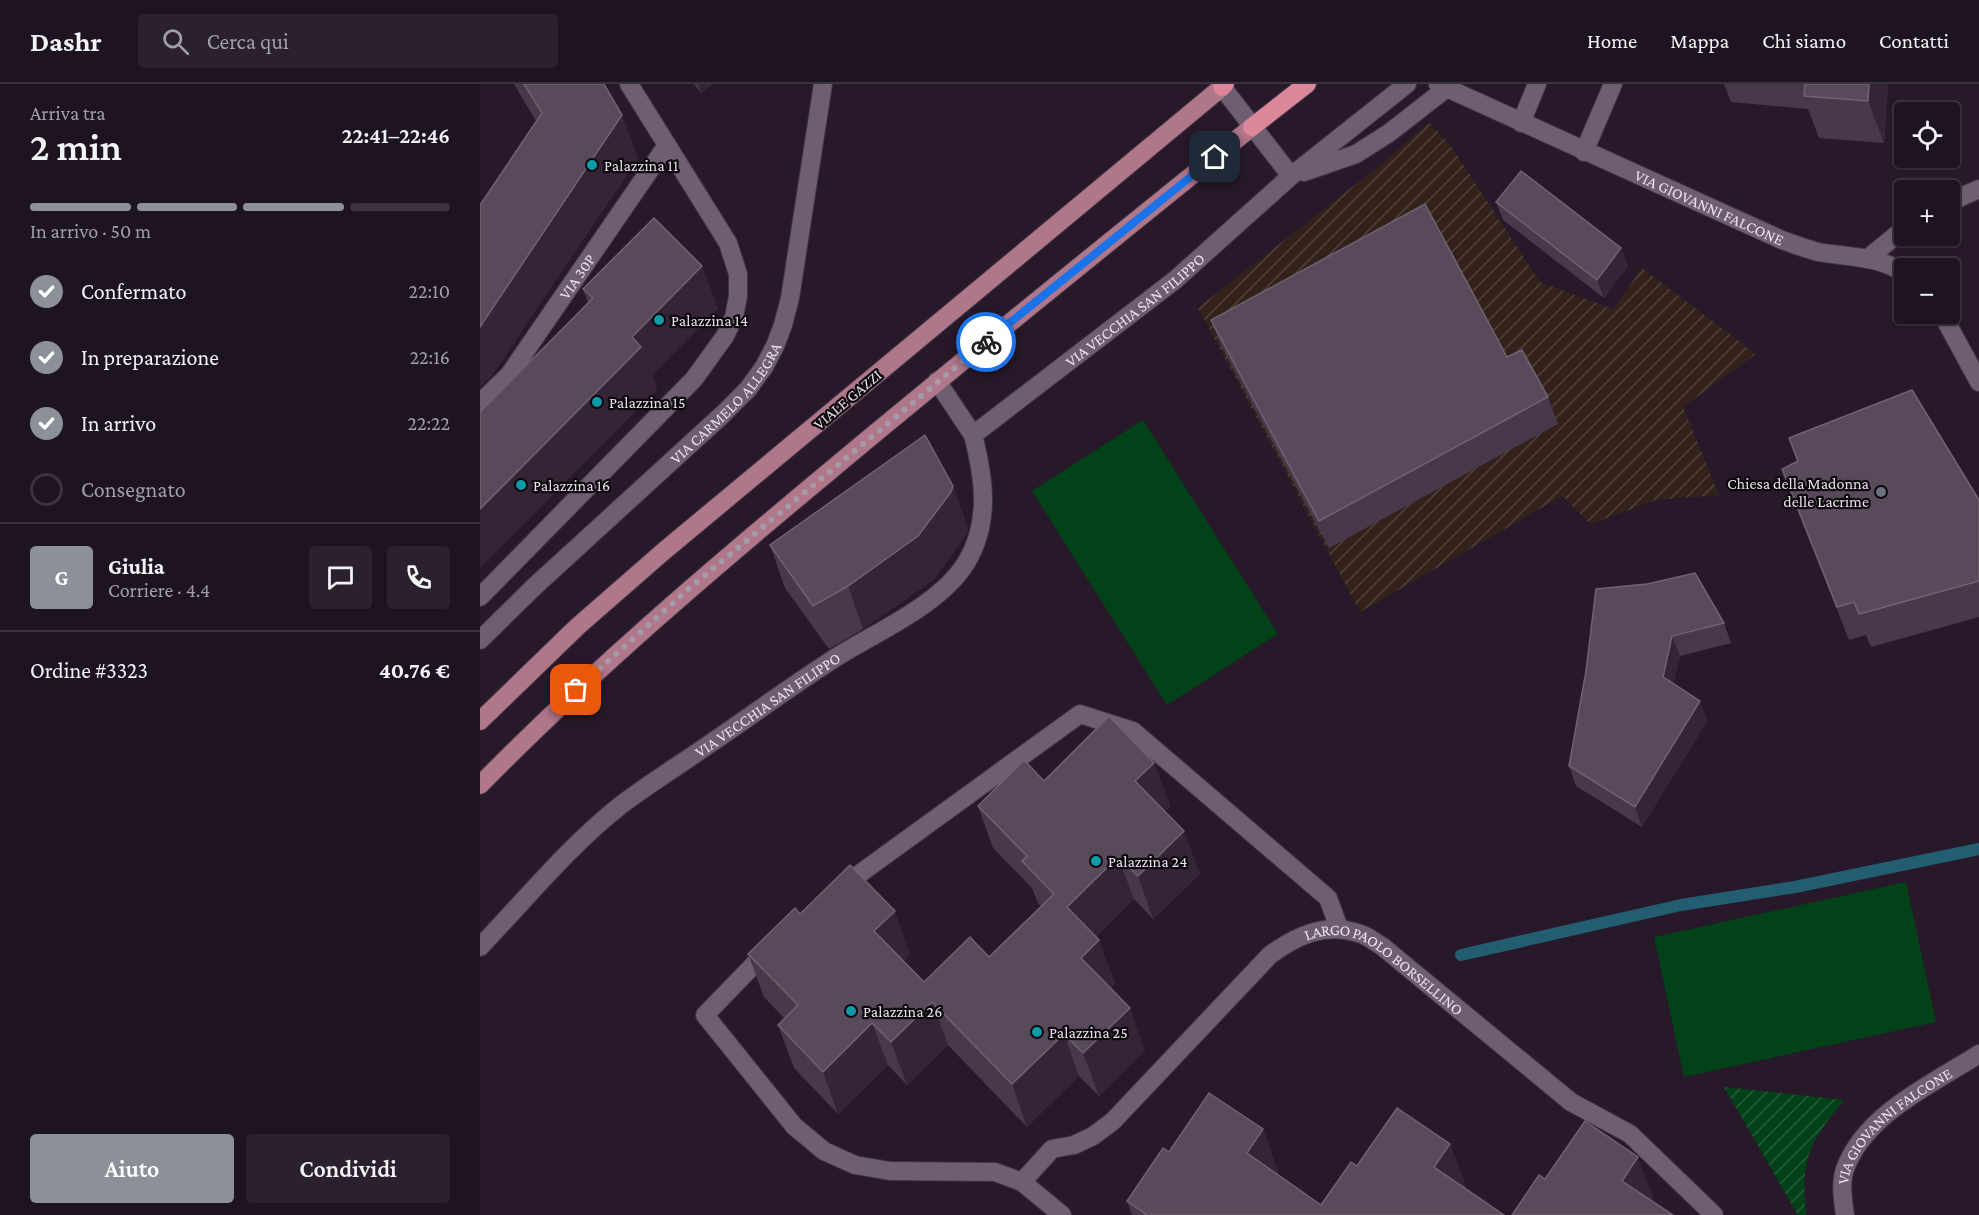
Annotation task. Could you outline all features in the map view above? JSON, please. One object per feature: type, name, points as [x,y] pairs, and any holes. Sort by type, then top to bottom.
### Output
[{"type":"highway","points":[[1252,127],[1307,84]]},
{"type":"main road","name":"VIALE GAZZI","points":[[480,721],[577,627],[664,551],[1224,85]]},
{"type":"main road","points":[[480,785],[551,713],[684,593],[937,381],[1252,127]]},
{"type":"street","points":[[480,597],[694,379],[725,336],[734,316],[738,296],[738,274],[728,243],[629,84]]},
{"type":"street","name":"VIA CARMELO ALLEGRA","points":[[480,640],[535,586],[722,415],[748,389],[764,367],[776,346],[790,298],[823,84]]},
{"type":"street","name":"VIA VECCHIA SAN FILIPPO","points":[[973,435],[1175,280],[1291,176],[1407,84]]},
{"type":"street","points":[[1521,123],[1537,84]]},
{"type":"street","points":[[1584,152],[1613,84]]},
{"type":"street","points":[[1224,85],[1252,127],[1291,176],[1356,154],[1389,133],[1446,86]]},
{"type":"street","name":"VIA GIOVANNI FALCONE","points":[[1446,86],[1584,152],[1782,240],[1815,251],[1867,259],[1894,268]]},
{"type":"street","name":"VIA 30P","points":[[480,403],[509,375],[667,145]]},
{"type":"street","points":[[1960,198],[1979,189]]},
{"type":"street","points":[[1867,259],[1894,237]]},
{"type":"street","points":[[1947,324],[1979,382]]},
{"type":"street","name":"VIA VECCHIA SAN FILIPPO","points":[[480,946],[589,833],[622,804],[833,659],[918,609],[948,586],[966,563],[979,537],[984,503],[982,470],[973,435],[937,381]]},
{"type":"street","points":[[828,897],[1080,714],[1133,731],[1328,898],[1339,928]]},
{"type":"street","name":"LARGO PAOLO BORSELLINO","points":[[1022,1182],[1052,1149],[1074,1145],[1093,1136],[1113,1121],[1270,955],[1289,940],[1314,930],[1339,928],[1360,933],[1383,947],[1571,1102],[1630,1134],[1714,1215]]},
{"type":"street","points":[[783,934],[705,1016],[794,1126],[824,1151],[855,1165],[890,1171],[995,1172],[1022,1182],[1062,1215]]},
{"type":"street","name":"VIA GIOVANNI FALCONE","points":[[1845,1215],[1842,1199],[1844,1171],[1857,1145],[1894,1107],[1979,1054]]},
{"type":"shaded area","points":[[1429,122],[1451,146],[1540,282],[1613,309],[1642,268],[1756,354],[1683,407],[1719,495],[1656,500],[1591,524],[1562,496],[1360,612],[1198,308],[1384,162]]},
{"type":"green space","points":[[1143,420],[1278,634],[1167,705],[1032,491]]},
{"type":"green space","points":[[1906,882],[1936,1022],[1684,1077],[1654,937]]},
{"type":"green space","points":[[1724,1087],[1844,1100],[1820,1131],[1808,1157],[1804,1191],[1806,1215],[1798,1215]]},
{"type":"building","points":[[524,84],[604,84],[622,115],[480,327],[480,205],[542,113]]},
{"type":"building","points":[[1805,84],[1869,84],[1868,101],[1804,96]]},
{"type":"building","points":[[1521,171],[1621,248],[1597,280],[1496,202]]},
{"type":"building","points":[[1425,204],[1507,357],[1522,350],[1548,397],[1319,521],[1211,320]]},
{"type":"building","points":[[654,218],[702,266],[632,337],[641,347],[480,509],[480,412],[593,298],[583,289]]},
{"type":"building","points":[[1912,390],[1979,500],[1979,581],[1859,614],[1854,602],[1837,607],[1782,469],[1798,461],[1789,438]]},
{"type":"building","points":[[925,435],[953,486],[951,492],[918,536],[848,586],[813,606],[770,545]]},
{"type":"building","points":[[1695,573],[1724,623],[1672,636],[1663,677],[1700,701],[1635,807],[1569,766],[1586,671],[1596,589],[1647,584]]},
{"type":"building","points":[[1109,716],[1154,763],[1135,781],[1184,831],[1138,876],[1118,857],[1067,907],[1099,940],[1081,958],[1130,1008],[1083,1053],[1064,1034],[1012,1084],[932,1002],[891,1042],[872,1023],[823,1072],[778,1025],[798,1005],[748,954],[795,908],[800,914],[850,865],[895,911],[874,931],[924,982],[970,937],[989,957],[1054,894],[1022,861],[1027,856],[978,806],[1024,760],[1044,781]]},
{"type":"building","points":[[1209,1093],[1263,1129],[1247,1153],[1321,1205],[1351,1162],[1357,1166],[1397,1108],[1450,1144],[1434,1167],[1504,1215],[1147,1215],[1127,1201],[1163,1148],[1169,1152]]},
{"type":"building","points":[[1585,1121],[1638,1157],[1622,1181],[1673,1215],[1512,1215],[1539,1175],[1545,1179]]},
{"type":"waterway","points":[[1461,955],[1681,905],[1795,887],[1979,849]]},
{"type":"way so far","points":[[576,690],[692,586],[986,342]]},
{"type":"place","name":"Palazzina 11","points":[[592,165]]},
{"type":"place","name":"Palazzina 14","points":[[659,320]]},
{"type":"place","name":"Palazzina 15","points":[[597,402]]},
{"type":"place","name":"Palazzina 16","points":[[521,485]]},
{"type":"place","name":"Chiesa della Madonna delle Lacrime","points":[[1881,492]]},
{"type":"place","name":"Palazzina 24","points":[[1096,861]]},
{"type":"place","name":"Palazzina 26","points":[[851,1011]]},
{"type":"place","name":"Palazzina 25","points":[[1037,1032]]},
{"type":"route","points":[[986,342],[1215,157]]}]
